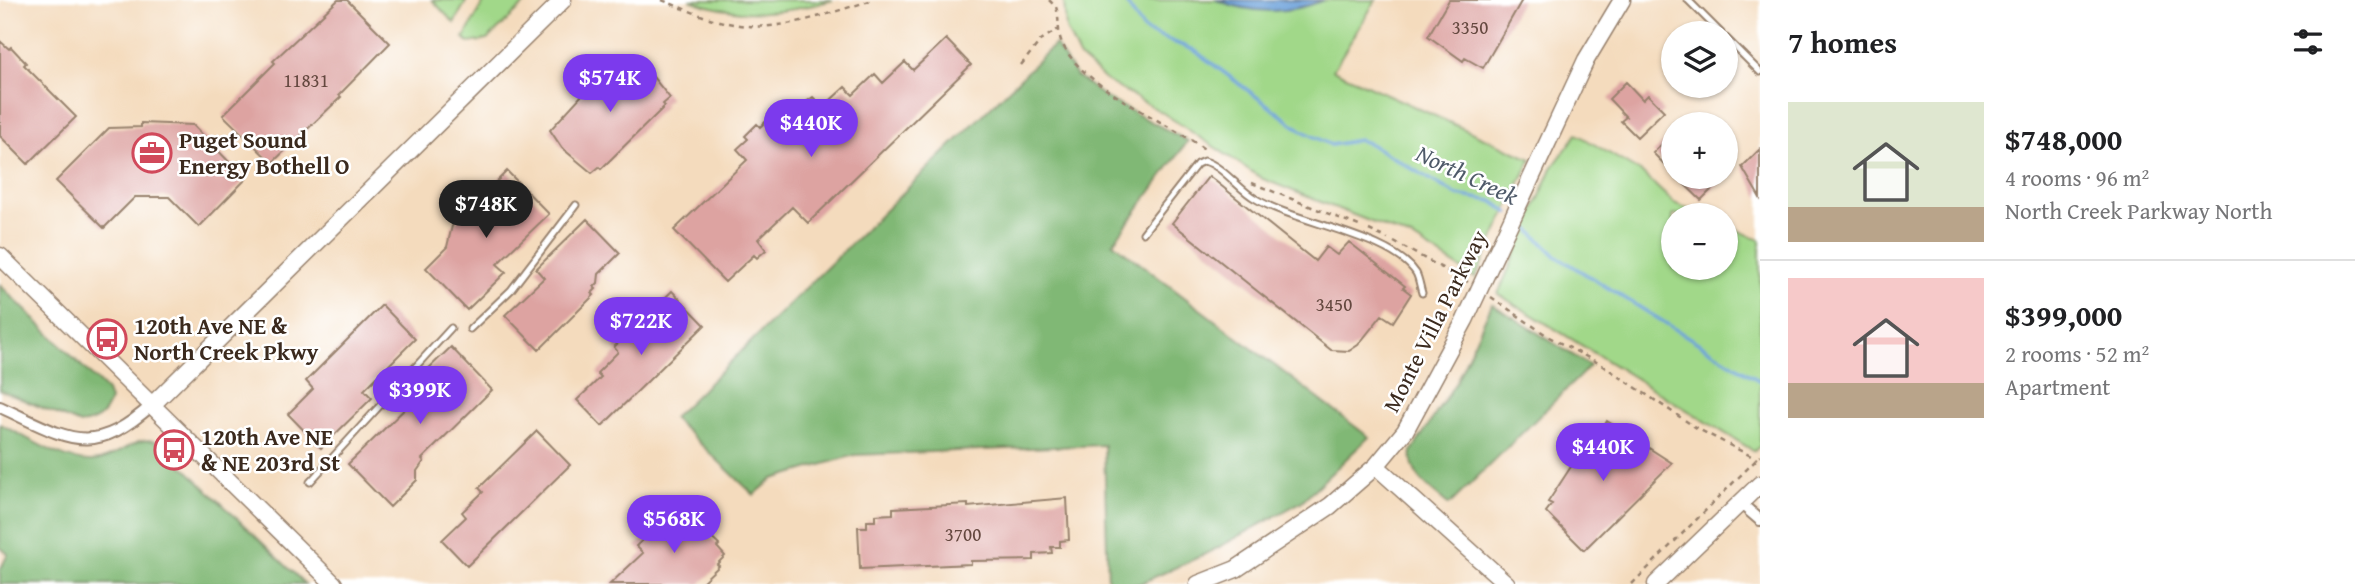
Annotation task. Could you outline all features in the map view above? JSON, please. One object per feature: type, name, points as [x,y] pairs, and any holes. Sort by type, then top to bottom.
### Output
[{"type":"street","points":[[0,407],[56,433],[94,440],[115,434],[153,404],[563,0]]},
{"type":"street","name":"Monte Villa Parkway","points":[[1198,584],[1236,569],[1290,536],[1376,466],[1405,431],[1431,387],[1531,181],[1551,130],[1586,60],[1622,0]]},
{"type":"street","points":[[0,256],[334,584]]},
{"type":"street","points":[[1376,466],[1507,584]]},
{"type":"street","points":[[1656,584],[1760,484]]},
{"type":"street","points":[[1739,502],[1760,520]]},
{"type":"lane","points":[[1688,0],[1709,21]]},
{"type":"lane","points":[[1738,49],[1760,72]]},
{"type":"lane","points":[[1143,233],[1197,164],[1210,163],[1255,199],[1274,209],[1304,221],[1347,232],[1396,256],[1417,274],[1422,293]]},
{"type":"lane","points":[[470,329],[511,290],[576,205]]},
{"type":"lane","points":[[310,482],[451,328]]},
{"type":"path","points":[[662,0],[709,18],[742,25],[800,21],[873,0]]},
{"type":"path","points":[[1049,0],[1056,7],[1060,40],[1073,63]]},
{"type":"path","points":[[1021,65],[1041,40],[1060,28]]},
{"type":"path","points":[[1632,584],[1759,458]]},
{"type":"green space","points":[[432,0],[467,0],[454,23]]},
{"type":"green space","points":[[485,0],[529,0],[487,40],[469,43],[464,38]]},
{"type":"green space","points":[[690,0],[833,0],[797,9],[743,12]]},
{"type":"green space","points":[[1064,0],[1376,0],[1333,70],[1531,159],[1475,278],[1414,239],[1263,179],[1163,113],[1108,82],[1079,57],[1066,29]]},
{"type":"green space","points":[[1055,44],[1075,75],[1106,98],[1188,141],[1113,243],[1369,437],[1301,502],[1210,552],[1139,584],[1108,584],[1104,445],[855,455],[773,479],[754,495],[673,418]]},
{"type":"green space","points":[[1577,134],[1642,173],[1674,203],[1661,203],[1661,280],[1738,280],[1738,230],[1760,240],[1760,446],[1754,451],[1498,294],[1552,168]]},
{"type":"green space","points":[[0,285],[107,391],[110,400],[99,417],[80,424],[0,390]]},
{"type":"green space","points":[[1492,304],[1590,366],[1449,505],[1417,475],[1412,451],[1456,382]]},
{"type":"green space","points":[[0,424],[45,448],[81,460],[101,460],[142,441],[158,442],[305,584],[0,584],[0,570],[8,554],[0,547]]},
{"type":"water","points":[[1216,0],[1324,0],[1297,8],[1270,11],[1243,8]]},
{"type":"building","points":[[338,0],[347,0],[390,43],[339,95],[341,97],[272,163],[223,115],[275,63],[273,61]]},
{"type":"building","points":[[1449,0],[1522,0],[1483,68],[1465,58],[1463,61],[1428,36]]},
{"type":"building","points":[[946,39],[971,65],[808,223],[792,207],[758,239],[766,250],[757,258],[754,255],[725,282],[674,230],[747,160],[737,149],[748,139],[745,136],[757,124],[760,127],[781,107],[788,115],[813,97],[823,107],[845,87],[853,95],[875,74],[883,83],[905,62],[913,70]]},
{"type":"building","points":[[0,41],[9,49],[11,47],[26,63],[24,65],[76,117],[28,164],[0,136]]},
{"type":"building","points":[[628,55],[645,67],[670,98],[601,169],[599,167],[592,173],[562,148],[550,130],[593,83]]},
{"type":"building","points":[[1626,82],[1643,100],[1648,95],[1664,111],[1637,137],[1621,121],[1626,117],[1609,99]]},
{"type":"building","name":"Puget Sound Energy Bothell O","points":[[141,123],[193,125],[246,179],[199,227],[169,197],[135,197],[104,228],[56,181],[109,128],[141,127]]},
{"type":"building","points":[[1661,145],[1661,161],[1653,153]]},
{"type":"building","points":[[1760,149],[1760,198],[1742,167]]},
{"type":"building","points":[[507,171],[549,214],[497,264],[506,272],[467,310],[426,268],[447,247],[452,226]]},
{"type":"building","points":[[1209,176],[1315,261],[1326,247],[1337,255],[1349,242],[1405,286],[1403,288],[1411,294],[1393,322],[1382,315],[1358,345],[1349,351],[1331,350],[1172,223]]},
{"type":"building","points":[[1690,189],[1712,189],[1701,200]]},
{"type":"building","points":[[587,219],[620,253],[599,274],[598,283],[594,287],[596,289],[592,293],[594,295],[539,350],[505,315],[544,278],[536,269]]},
{"type":"building","points":[[672,291],[705,325],[602,426],[577,400],[601,377],[597,373],[618,352],[614,347]]},
{"type":"building","points":[[382,305],[415,339],[364,390],[372,398],[321,448],[288,414],[313,389],[306,381]]},
{"type":"building","points":[[451,347],[492,390],[422,459],[424,461],[417,471],[417,480],[390,507],[348,464],[410,404],[401,395]]},
{"type":"building","points":[[1607,421],[1672,463],[1584,550],[1546,512],[1552,504],[1548,502],[1578,456],[1575,453],[1584,438],[1588,441],[1599,425],[1603,428]]},
{"type":"building","points":[[537,431],[570,465],[467,566],[442,540],[466,517],[462,512],[483,492],[479,488]]},
{"type":"building","points":[[1067,498],[1069,540],[1060,541],[1060,547],[1051,547],[1052,553],[1034,554],[1034,560],[971,561],[971,564],[860,569],[858,527],[867,527],[867,521],[875,521],[875,515],[893,514],[893,508],[968,504],[968,507]]},
{"type":"building","points":[[679,508],[719,545],[717,547],[725,556],[717,564],[719,566],[700,584],[610,584],[643,553],[636,546]]},
{"type":"waterway","name":"North Creek","points":[[1124,0],[1145,31],[1194,50],[1301,130],[1331,145],[1359,140],[1370,144],[1457,195],[1492,201],[1509,213]]},
{"type":"waterway","name":"North Creek","points":[[1519,219],[1556,256],[1760,381]]},
{"type":"place","name":"Puget Sound Energy Bothell O","points":[[152,153]]},
{"type":"place","name":"120th Ave NE & North Creek Pkwy","points":[[107,339]]},
{"type":"place","name":"120th Ave NE & NE 203rd St","points":[[174,450]]}]
